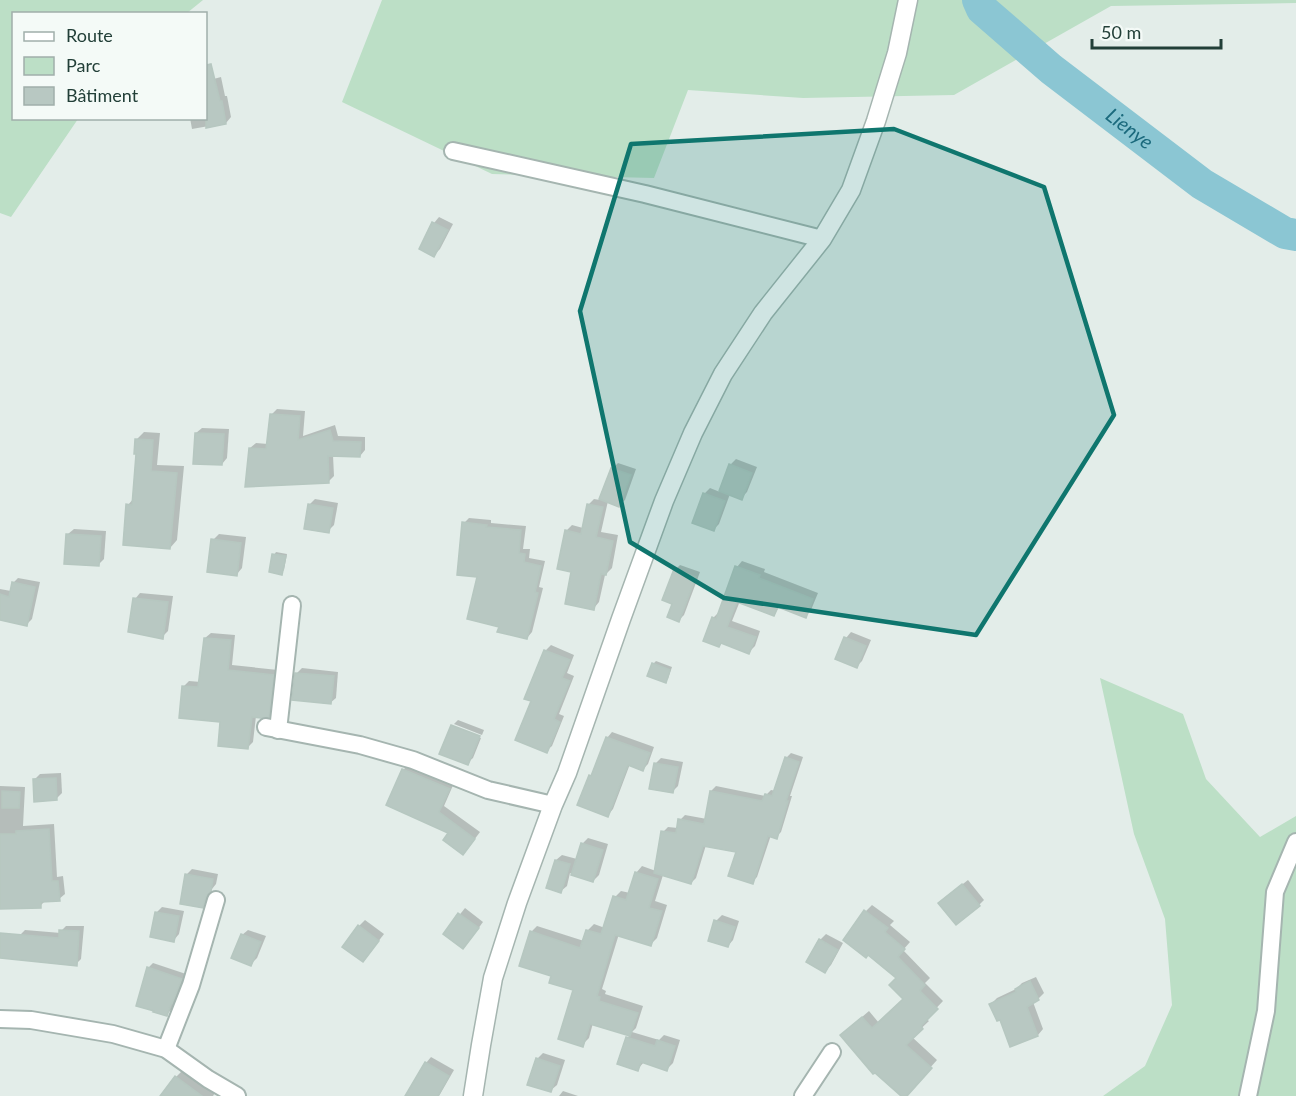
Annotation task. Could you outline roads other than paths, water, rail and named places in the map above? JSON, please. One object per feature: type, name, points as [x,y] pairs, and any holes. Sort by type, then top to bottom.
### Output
[{"type":"street","points":[[473,1096],[494,978],[517,903],[567,773],[664,501],[693,433],[723,374],[763,313],[822,239],[851,190],[876,121],[897,52],[908,0]]},
{"type":"street","points":[[453,151],[645,194],[822,239]]},
{"type":"street","points":[[292,605],[272,728],[360,745],[413,760],[488,790],[553,805]]},
{"type":"street","points":[[1248,1096],[1266,1011],[1275,892],[1296,842]]},
{"type":"street","points":[[166,1049],[191,985],[216,900]]},
{"type":"street","points":[[0,1018],[31,1020],[113,1034],[166,1049],[208,1079],[237,1096]]},
{"type":"street","points":[[803,1096],[832,1052]]},
{"type":"waterway","name":"Lienye","points":[[978,0],[982,9],[1051,69],[1202,184],[1285,233],[1296,235]]}]
